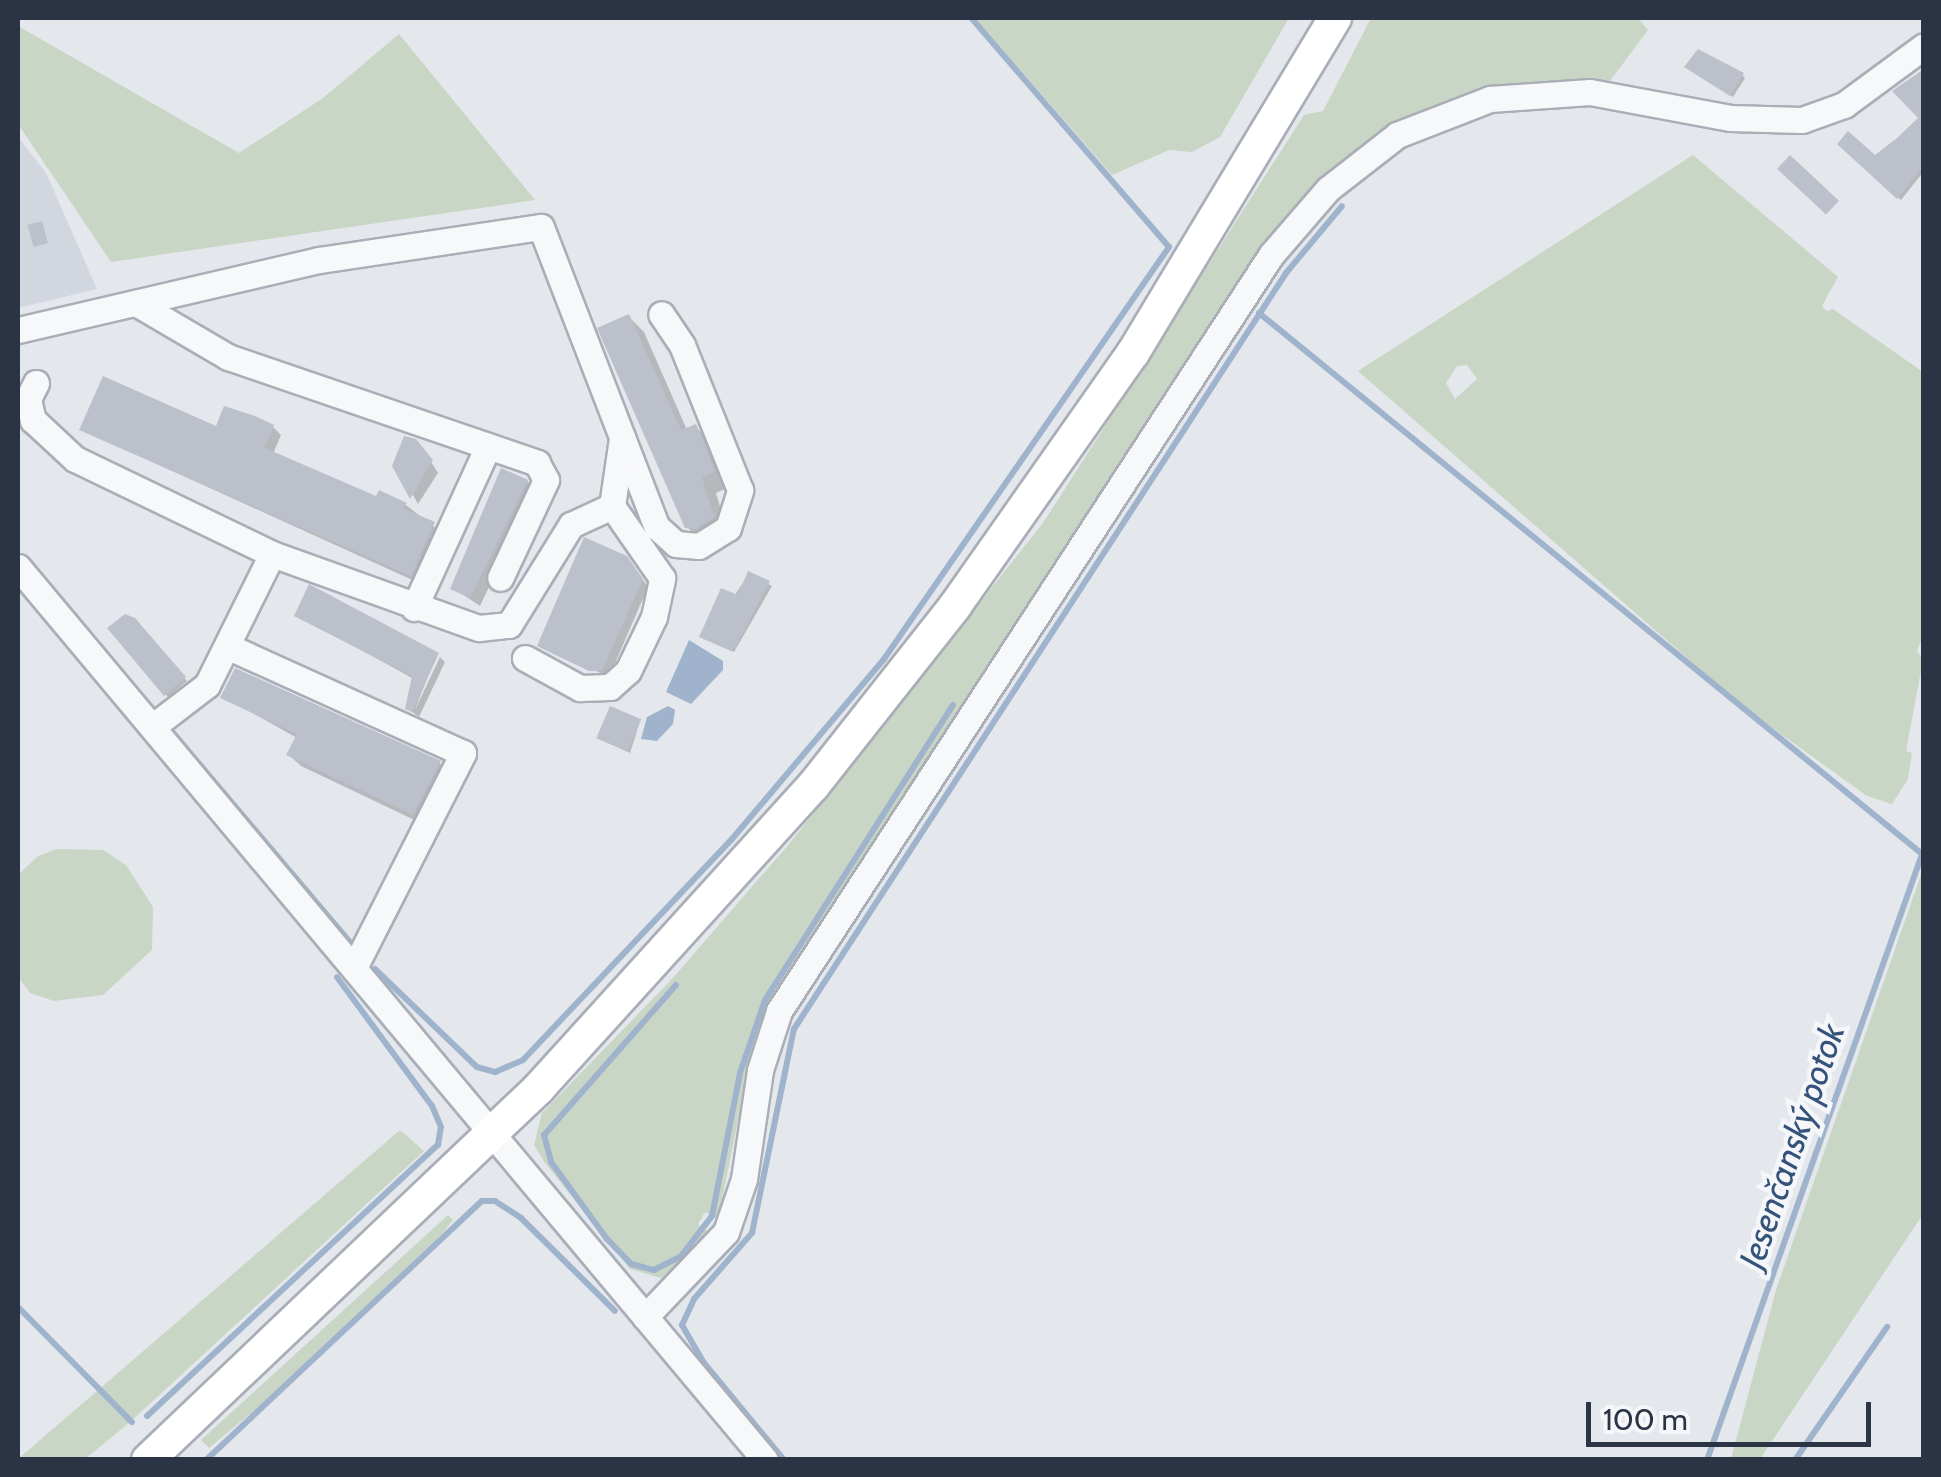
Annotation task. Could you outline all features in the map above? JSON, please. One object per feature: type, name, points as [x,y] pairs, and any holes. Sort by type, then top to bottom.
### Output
[{"type":"main road","points":[[148,1460],[493,1134],[784,821],[945,620],[1143,338],[1335,18]]},
{"type":"street","points":[[645,1317],[726,1232],[744,1179],[760,1070],[779,1011],[1271,256],[1328,189],[1397,134],[1490,99],[1590,92],[1730,118],[1802,120],[1844,105],[1924,46]]},
{"type":"street","points":[[18,330],[319,260],[541,227],[622,438],[666,537],[699,546],[728,528],[740,490],[682,345],[661,314]]},
{"type":"street","points":[[136,303],[228,357],[537,462],[547,474],[500,578]]},
{"type":"street","points":[[36,383],[30,412],[57,448],[272,554],[348,577],[414,608],[479,628],[509,625],[571,525],[612,506]]},
{"type":"street","points":[[525,658],[580,688],[610,688],[628,671],[654,617],[662,578],[612,506],[622,438]]},
{"type":"street","points":[[414,608],[488,446]]},
{"type":"street","points":[[152,726],[207,685],[272,554]]},
{"type":"street","points":[[18,567],[765,1460]]},
{"type":"street","points":[[229,647],[463,753],[354,968]]},
{"type":"shaded area","points":[[18,137],[46,173],[97,289],[18,308]]},
{"type":"green space","points":[[975,18],[1289,18],[1220,137],[1192,152],[1169,150],[1112,175]]},
{"type":"green space","points":[[1371,18],[1638,18],[1648,30],[1610,81],[1491,86],[1442,103],[1379,135],[1317,186],[1172,386],[785,979],[755,1038],[718,1219],[705,1212],[698,1224],[710,1233],[661,1278],[630,1269],[534,1145],[542,1113],[672,979],[789,844],[1043,523],[1304,115],[1323,111]]},
{"type":"green space","points":[[18,26],[239,153],[323,98],[399,34],[535,200],[111,262],[18,124]]},
{"type":"green space","points":[[1693,155],[1838,277],[1822,306],[1827,311],[1833,309],[1923,372],[1924,633],[1917,651],[1923,660],[1906,751],[1912,753],[1908,779],[1892,804],[1867,796],[1742,706],[1358,371]],"holes":[[[1467,365],[1477,379],[1455,399],[1446,383],[1457,366]]]},
{"type":"green space","points":[[57,849],[103,850],[126,865],[153,907],[152,950],[103,995],[54,1001],[30,993],[18,977],[18,875],[38,856]]},
{"type":"green space","points":[[1923,869],[1923,1214],[1760,1459],[1731,1459],[1776,1290]]},
{"type":"green space","points":[[400,1130],[424,1151],[129,1423],[85,1459],[18,1459]]},
{"type":"green space","points":[[448,1215],[453,1220],[443,1233],[266,1401],[209,1448],[201,1440]]},
{"type":"water","points":[[689,640],[723,661],[723,670],[691,704],[666,692]]},
{"type":"water","points":[[668,706],[675,710],[673,724],[657,741],[641,739],[647,717]]},
{"type":"building","points":[[1698,49],[1744,73],[1730,96],[1684,67]]},
{"type":"building","points":[[1924,69],[1924,165],[1897,199],[1837,144],[1848,131],[1875,155],[1897,138],[1918,118],[1892,91]]},
{"type":"building","points":[[1790,155],[1839,201],[1826,215],[1777,169]]},
{"type":"building","points":[[42,221],[48,243],[33,247],[28,225]]},
{"type":"building","points":[[629,314],[681,430],[696,424],[715,471],[702,478],[714,517],[695,529],[685,528],[597,328]]},
{"type":"building","points":[[103,376],[216,426],[224,406],[255,416],[274,425],[265,448],[376,496],[379,490],[407,503],[402,508],[435,522],[411,576],[79,430]]},
{"type":"building","points":[[404,436],[416,439],[433,460],[410,499],[392,466]]},
{"type":"building","points":[[501,468],[528,480],[470,598],[450,589]]},
{"type":"building","points":[[584,537],[627,556],[643,579],[602,671],[589,671],[537,646]]},
{"type":"building","points":[[748,571],[770,581],[736,646],[731,651],[699,637],[721,588],[738,595]]},
{"type":"building","points":[[309,584],[439,653],[412,712],[405,709],[412,676],[294,616]]},
{"type":"building","points":[[125,614],[135,618],[186,677],[164,696],[107,628]]},
{"type":"building","points":[[235,668],[441,761],[413,815],[286,755],[297,734],[220,698]]},
{"type":"building","points":[[610,706],[641,719],[628,752],[596,738]]},
{"type":"waterway","points":[[375,969],[477,1067],[495,1072],[523,1060],[732,839],[884,659],[1169,247],[971,18]]},
{"type":"waterway","points":[[784,1460],[704,1363],[682,1325],[694,1299],[752,1233],[794,1029],[1286,273],[1342,206]]},
{"type":"waterway","points":[[1259,313],[1922,854]]},
{"type":"waterway","points":[[676,985],[544,1135],[551,1162],[607,1239],[631,1264],[654,1270],[681,1256],[712,1216],[740,1073],[765,1000],[953,705]]},
{"type":"waterway","points":[[174,734],[352,945]]},
{"type":"waterway","name":"Jesenčanský potok","points":[[1707,1460],[1924,849]]},
{"type":"waterway","points":[[147,1416],[438,1145],[441,1127],[432,1106],[337,977]]},
{"type":"waterway","points":[[206,1460],[482,1201],[495,1201],[521,1218],[615,1311]]},
{"type":"waterway","points":[[18,1307],[132,1422]]},
{"type":"waterway","points":[[1795,1460],[1887,1327]]}]
